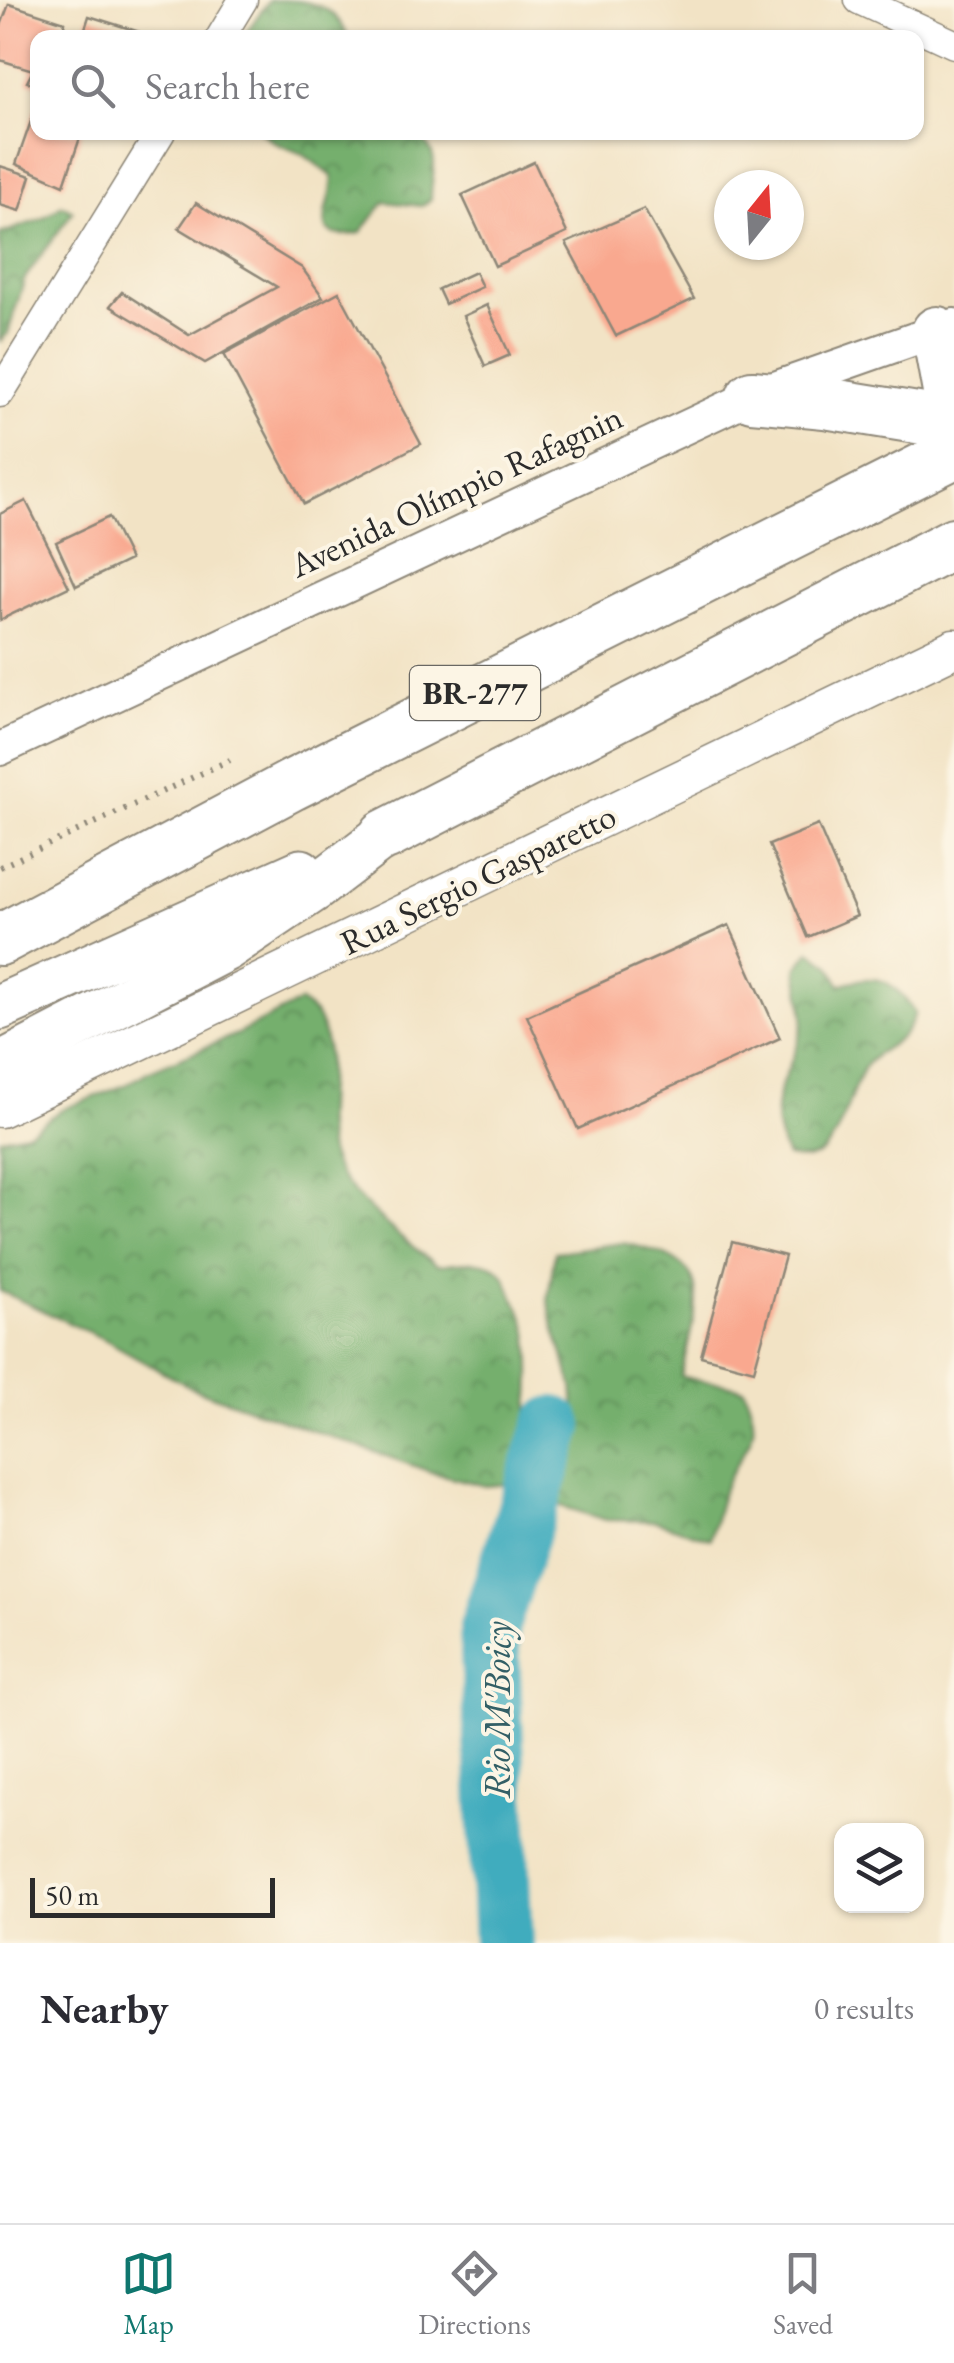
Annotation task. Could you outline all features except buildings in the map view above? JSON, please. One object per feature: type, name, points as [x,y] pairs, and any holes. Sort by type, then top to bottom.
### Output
[{"type":"highway","points":[[752,396],[954,424],[946,329]]},
{"type":"highway","name":"BR-277","points":[[0,940],[292,784],[954,453]]},
{"type":"highway","name":"BR-277","points":[[0,1007],[385,834],[954,543]]},
{"type":"highway","points":[[0,1065],[226,948],[385,834]]},
{"type":"main road","name":"Rua Sergio Gasparetto","points":[[0,1108],[954,648]]},
{"type":"street","points":[[859,0],[924,30]]},
{"type":"street","points":[[224,30],[239,1]]},
{"type":"street","points":[[924,30],[954,44]]},
{"type":"street","points":[[0,392],[156,140]]},
{"type":"street","name":"Avenida Olímpio Rafagnin","points":[[0,749],[752,396],[946,329]]},
{"type":"path","points":[[0,868],[230,760]]},
{"type":"green space","points":[[269,0],[316,5],[335,16],[344,30],[248,30]]},
{"type":"green space","points":[[272,140],[423,140],[434,159],[431,199],[422,206],[385,202],[360,233],[331,233],[325,218],[332,176],[303,154]]},
{"type":"green space","points":[[62,205],[73,211],[25,278],[8,333],[0,341],[0,234],[42,219]]},
{"type":"green space","points":[[810,951],[830,965],[840,985],[865,979],[884,981],[899,992],[915,1013],[900,1039],[867,1064],[831,1143],[822,1152],[802,1159],[787,1157],[776,1118],[781,1087],[803,1022],[797,968]]},
{"type":"green space","points":[[300,1002],[316,1015],[324,1034],[328,1146],[340,1176],[380,1218],[438,1265],[477,1262],[500,1271],[523,1314],[530,1349],[531,1388],[522,1450],[509,1484],[486,1486],[434,1473],[192,1388],[106,1340],[0,1291],[0,1138],[27,1133],[63,1109],[128,1084]]},
{"type":"green space","points":[[622,1243],[654,1251],[676,1261],[689,1273],[696,1304],[681,1376],[744,1389],[750,1404],[752,1436],[726,1484],[710,1539],[655,1521],[606,1520],[561,1506],[544,1488],[546,1465],[568,1431],[575,1409],[573,1386],[548,1298],[555,1252]]},
{"type":"waterway","name":"Rio M'Boicy","points":[[503,1943],[489,1628],[554,1426]]}]
